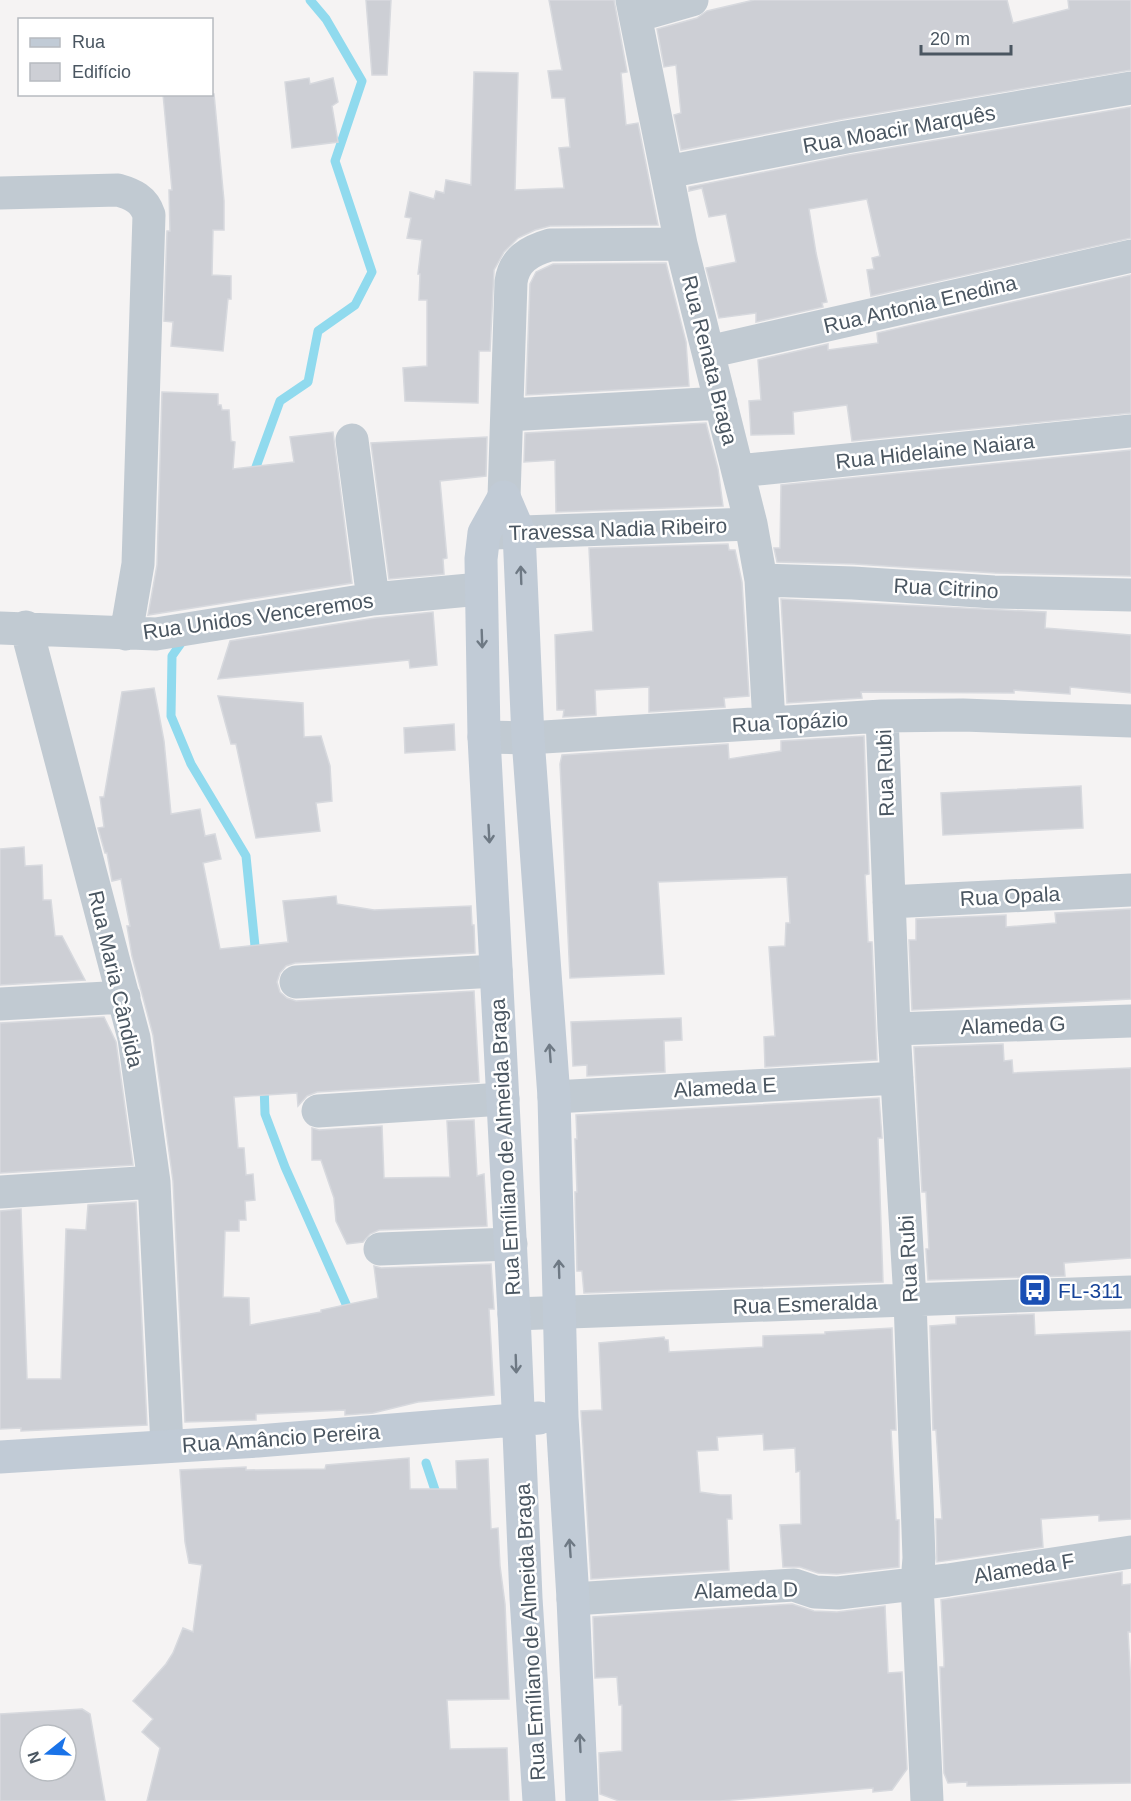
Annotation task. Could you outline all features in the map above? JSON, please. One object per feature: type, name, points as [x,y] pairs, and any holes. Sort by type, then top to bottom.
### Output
[{"type":"street","points":[[634,8],[692,0]]},
{"type":"street","name":"Rua Renata Braga","points":[[634,8],[681,244],[752,524],[761,579],[769,723]]},
{"type":"street","name":"Rua Moacir Marquês","points":[[667,172],[846,137],[1131,88]]},
{"type":"street","points":[[0,193],[118,190],[140,200],[149,215],[138,564],[141,634]]},
{"type":"street","name":"Rua Emíliano de Almeida Braga","points":[[582,1801],[562,1417],[554,1097],[528,738],[519,532],[504,497],[511,282],[513,271],[518,263],[531,250],[550,245],[681,244]]},
{"type":"street","name":"Rua Antonia Enedina","points":[[708,352],[1131,256]]},
{"type":"street","points":[[507,415],[722,403]]},
{"type":"street","name":"Rua Hidelaine Naiara","points":[[738,471],[1131,430]]},
{"type":"street","points":[[352,440],[373,599]]},
{"type":"street","name":"Rua Emíliano de Almeida Braga","points":[[504,497],[484,533],[480,589],[484,737],[504,1099],[526,1598],[539,1801]]},
{"type":"street","name":"Travessa Nadia Ribeiro","points":[[484,533],[752,524]]},
{"type":"street","name":"Rua Citrino","points":[[761,579],[994,592],[1131,595]]},
{"type":"street","name":"Rua Unidos Venceremos","points":[[13,628],[141,634],[373,599],[480,589]]},
{"type":"street","name":"Rua Maria Cândida","points":[[13,628],[124,997],[134,1038],[154,1182],[167,1446]]},
{"type":"street","name":"Rua Topázio","points":[[484,737],[528,738],[882,716],[963,715],[1131,721]]},
{"type":"street","name":"Rua Rubi","points":[[882,716],[894,1029],[910,1300],[919,1558],[917,1583],[927,1801]]},
{"type":"street","name":"Rua Opala","points":[[889,902],[1131,890]]},
{"type":"street","points":[[296,982],[496,971]]},
{"type":"street","points":[[0,1004],[124,997]]},
{"type":"street","name":"Alameda G","points":[[894,1029],[1131,1021]]},
{"type":"street","name":"Alameda E","points":[[554,1097],[897,1078]]},
{"type":"street","points":[[318,1111],[504,1099]]},
{"type":"street","points":[[0,1192],[154,1182]]},
{"type":"street","points":[[380,1249],[511,1244]]},
{"type":"street","name":"Rua Esmeralda","points":[[514,1314],[1131,1292]]},
{"type":"street","name":"Rua Amâncio Pereira","points":[[0,1457],[258,1441],[518,1418],[562,1417]]},
{"type":"street","name":"Alameda F","points":[[917,1583],[1131,1552]]},
{"type":"street","name":"Alameda D","points":[[573,1599],[794,1585],[816,1592],[838,1593],[917,1583]]},
{"type":"building","points":[[366,0],[391,0],[387,75],[372,75]]},
{"type":"building","points":[[549,0],[614,0],[627,72],[621,73],[626,125],[638,123],[658,225],[550,226],[518,238],[504,252],[494,270],[490,351],[479,351],[478,403],[405,401],[403,368],[427,366],[427,300],[419,300],[420,274],[418,274],[422,240],[407,238],[411,218],[405,217],[410,192],[434,199],[436,191],[444,193],[446,180],[471,185],[474,72],[518,73],[515,190],[564,188],[559,148],[570,147],[565,98],[552,98],[548,71],[562,70]]},
{"type":"building","points":[[754,0],[1007,0],[1013,23],[1069,9],[1068,0],[1131,0],[1131,70],[843,119],[681,150],[674,115],[681,113],[676,65],[664,67],[657,29],[697,18],[707,11]]},
{"type":"building","points":[[309,78],[310,84],[333,78],[338,102],[332,106],[338,142],[292,148],[285,82]]},
{"type":"building","points":[[214,94],[224,201],[224,230],[213,230],[212,275],[231,276],[231,299],[228,299],[223,351],[171,346],[173,322],[164,321],[167,231],[170,231],[169,190],[172,190],[163,96],[213,96]]},
{"type":"building","points":[[1131,107],[1131,238],[871,296],[867,270],[874,269],[872,258],[880,256],[867,199],[809,209],[827,302],[822,303],[823,307],[756,322],[756,313],[719,318],[706,268],[736,262],[726,214],[709,217],[702,188],[689,191],[689,187],[849,155]]},
{"type":"building","points":[[666,263],[686,342],[689,386],[526,395],[530,284],[536,272],[553,264]]},
{"type":"building","points":[[1131,275],[1131,413],[852,441],[847,405],[793,412],[794,434],[751,435],[749,401],[761,400],[758,360],[828,344],[828,350],[878,343],[877,333]]},
{"type":"building","points":[[162,392],[218,394],[218,405],[221,405],[222,410],[229,410],[231,441],[235,442],[233,469],[294,462],[290,437],[333,432],[352,583],[148,615],[157,565]]},
{"type":"building","points":[[706,423],[718,469],[723,506],[556,512],[555,460],[524,462],[525,433]]},
{"type":"building","points":[[487,437],[486,476],[440,481],[447,558],[443,559],[444,574],[389,579],[371,443]]},
{"type":"building","points":[[1131,450],[1131,576],[995,573],[854,564],[777,562],[774,548],[780,548],[781,485]]},
{"type":"building","points":[[728,544],[729,550],[735,550],[742,582],[749,696],[724,698],[725,707],[649,712],[649,687],[595,690],[596,715],[563,717],[564,710],[557,710],[555,635],[593,631],[589,548]]},
{"type":"building","points":[[781,599],[1046,612],[1045,628],[1131,635],[1131,693],[1070,687],[1070,694],[1014,690],[1014,693],[861,692],[862,698],[787,703]]},
{"type":"building","points":[[433,612],[437,665],[410,668],[409,660],[218,679],[230,641],[375,618]]},
{"type":"building","points":[[154,688],[164,741],[171,814],[200,809],[205,836],[215,834],[221,859],[203,863],[220,949],[288,942],[283,901],[336,896],[337,904],[374,910],[471,906],[472,925],[474,925],[475,953],[295,963],[286,966],[280,973],[277,982],[280,992],[296,1001],[474,991],[479,1082],[317,1092],[307,1096],[298,1106],[297,1093],[234,1097],[238,1148],[244,1148],[246,1175],[253,1174],[255,1200],[245,1201],[246,1220],[239,1220],[239,1231],[225,1231],[223,1297],[249,1298],[250,1325],[321,1312],[321,1310],[378,1298],[374,1266],[381,1268],[491,1264],[494,1309],[489,1309],[494,1395],[418,1402],[373,1413],[345,1415],[345,1410],[256,1414],[256,1420],[185,1422],[173,1181],[153,1035],[132,956],[127,926],[130,926],[121,879],[112,881],[107,853],[105,853],[98,828],[104,827],[100,797],[104,797],[122,692]]},
{"type":"building","points":[[218,696],[303,703],[304,737],[321,736],[330,766],[332,801],[316,803],[320,831],[256,838],[236,744],[231,744]]},
{"type":"building","points":[[454,724],[455,750],[405,753],[404,728]]},
{"type":"building","points":[[864,736],[869,874],[865,875],[868,942],[872,942],[877,1060],[765,1067],[764,1037],[775,1036],[769,947],[785,946],[786,923],[790,923],[787,877],[658,882],[664,974],[570,978],[560,764],[562,755],[728,744],[729,759],[781,751],[781,741]]},
{"type":"building","points":[[1081,786],[1083,828],[943,835],[941,793]]},
{"type":"building","points":[[24,847],[25,866],[42,865],[43,900],[51,900],[55,936],[62,936],[85,980],[0,985],[0,849]]},
{"type":"building","points":[[1131,909],[1131,999],[912,1010],[909,940],[916,940],[916,919],[1006,915],[1006,927],[1056,923],[1055,913]]},
{"type":"building","points":[[104,1017],[116,1042],[133,1165],[0,1173],[0,1023]]},
{"type":"building","points":[[681,1018],[682,1040],[664,1041],[665,1072],[587,1076],[587,1065],[573,1066],[571,1022]]},
{"type":"building","points":[[1003,1044],[1004,1061],[1012,1060],[1013,1073],[1131,1068],[1131,1258],[1064,1263],[1065,1276],[928,1280],[926,1192],[922,1192],[914,1047]]},
{"type":"building","points":[[879,1098],[882,1138],[878,1138],[883,1282],[584,1293],[582,1271],[577,1271],[576,1115]]},
{"type":"building","points":[[474,1120],[477,1176],[484,1174],[487,1226],[379,1230],[370,1234],[363,1242],[347,1244],[336,1221],[334,1198],[321,1160],[312,1160],[312,1128],[319,1130],[382,1126],[384,1178],[450,1177],[447,1121]]},
{"type":"building","points":[[136,1202],[147,1425],[21,1431],[21,1428],[0,1429],[0,1211],[21,1209],[27,1379],[61,1379],[66,1229],[86,1230],[88,1205]]},
{"type":"building","points":[[1034,1314],[1035,1335],[1131,1331],[1131,1519],[1099,1521],[1099,1515],[1041,1519],[1043,1547],[937,1562],[936,1519],[942,1519],[936,1430],[933,1430],[930,1326],[956,1324],[956,1317]]},
{"type":"building","points":[[892,1328],[896,1430],[891,1430],[896,1520],[899,1520],[899,1567],[837,1574],[818,1573],[800,1567],[783,1567],[780,1525],[801,1524],[800,1471],[796,1472],[795,1448],[764,1450],[763,1434],[717,1437],[718,1450],[697,1451],[700,1492],[731,1495],[732,1519],[727,1519],[729,1570],[591,1579],[581,1411],[602,1410],[599,1343],[664,1337],[668,1340],[669,1352],[763,1347],[763,1336],[825,1334],[825,1332]]},
{"type":"building","points":[[409,1458],[410,1489],[457,1489],[456,1461],[488,1459],[491,1529],[498,1528],[505,1604],[509,1699],[447,1700],[450,1749],[507,1748],[509,1801],[147,1801],[160,1748],[142,1732],[153,1719],[133,1701],[166,1664],[183,1628],[193,1632],[202,1565],[189,1563],[185,1542],[180,1470],[246,1467],[246,1470],[325,1469],[326,1465]]},
{"type":"building","points":[[1122,1572],[1122,1585],[1131,1584],[1131,1632],[1128,1632],[1131,1684],[1131,1783],[967,1786],[967,1782],[948,1783],[944,1773],[940,1667],[944,1667],[941,1600]]},
{"type":"building","points":[[792,1604],[814,1611],[837,1612],[885,1606],[888,1673],[902,1672],[907,1769],[892,1790],[873,1792],[873,1788],[720,1801],[619,1801],[600,1794],[599,1753],[622,1751],[622,1705],[619,1705],[617,1677],[595,1678],[593,1617]]},
{"type":"building","points":[[82,1709],[90,1714],[105,1801],[0,1801],[0,1714]]},
{"type":"waterway","points":[[252,478],[280,401],[308,382],[318,331],[355,305],[372,272],[335,161],[362,81],[326,19],[310,0]]},
{"type":"waterway","points":[[184,639],[172,656],[171,716],[191,764],[246,856],[256,956]]},
{"type":"waterway","points":[[264,1084],[265,1114],[285,1167],[350,1313]]},
{"type":"waterway","points":[[426,1463],[438,1499]]},
{"type":"place","name":"FL-311","points":[[1035,1290]]}]
